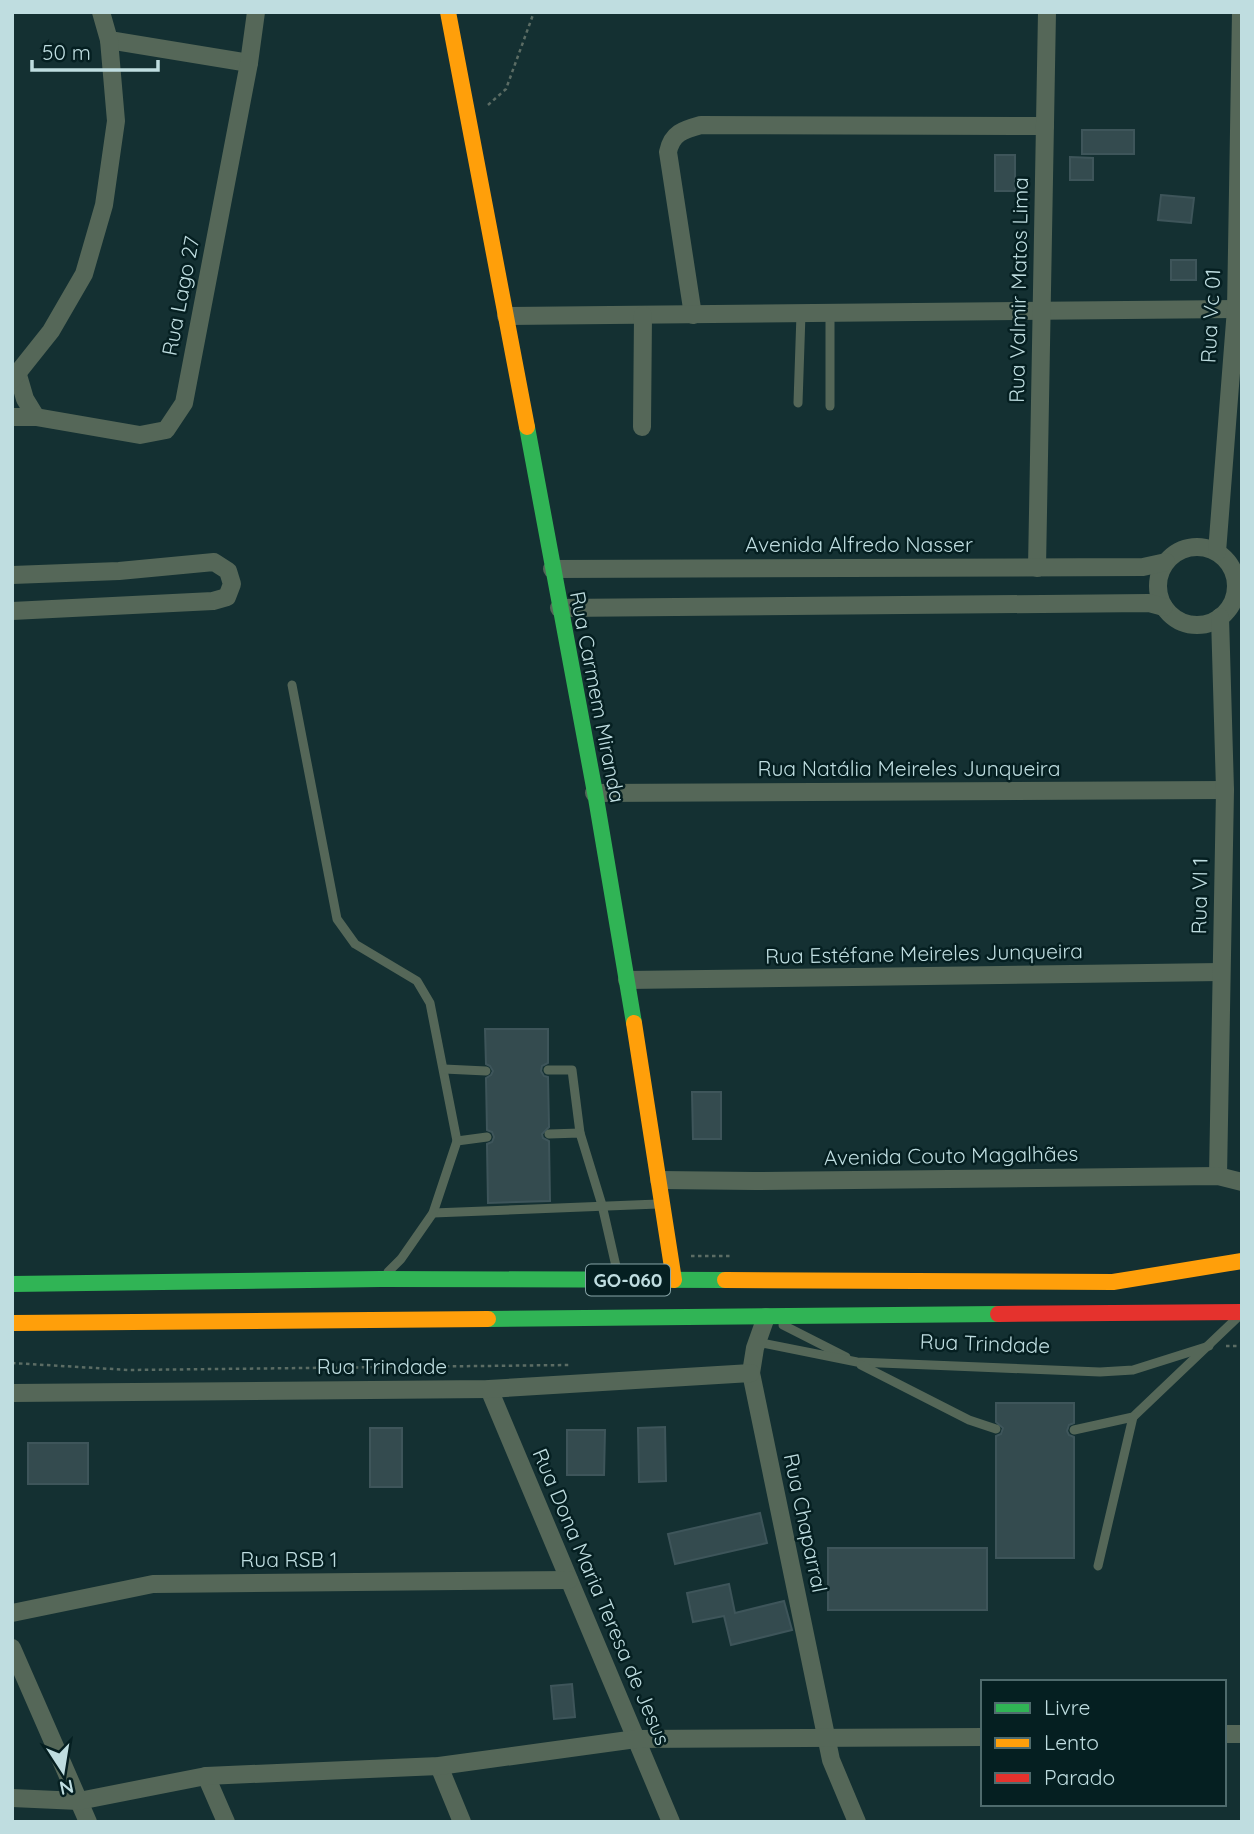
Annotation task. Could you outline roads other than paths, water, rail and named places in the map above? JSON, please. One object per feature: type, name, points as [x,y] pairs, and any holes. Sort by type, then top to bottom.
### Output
[{"type":"main road","name":"Rua Carmem Miranda","points":[[448,12],[594,793],[627,980],[674,1280]]},
{"type":"main road","name":"GO-060","points":[[12,1284],[381,1279],[1113,1282],[1242,1261]]},
{"type":"main road","name":"GO-060","points":[[12,1322],[1242,1313]]},
{"type":"street","points":[[36,417],[15,378],[51,331],[84,274],[104,205],[116,121],[109,40],[102,12]]},
{"type":"street","name":"Rua Lago 27","points":[[12,417],[36,417],[140,435],[166,430],[184,403],[250,63],[256,12]]},
{"type":"street","name":"Rua Valmir Matos Lima","points":[[1037,568],[1047,12]]},
{"type":"street","name":"Rua Vc 01","points":[[1217,552],[1236,309],[1241,12]]},
{"type":"street","points":[[109,40],[250,63]]},
{"type":"street","points":[[693,315],[668,152],[670,142],[676,134],[701,125],[1045,126]]},
{"type":"street","points":[[506,316],[1236,309]]},
{"type":"street","points":[[642,427],[643,315]]},
{"type":"street","points":[[1204,547],[1217,552],[1237,568],[1235,598],[1231,610],[1213,622],[1193,625],[1182,623],[1170,615],[1158,593],[1158,579],[1166,562],[1175,553],[1188,548],[1204,547]]},
{"type":"street","points":[[12,575],[119,571],[214,562],[228,571],[232,584],[227,597],[213,601],[12,611]]},
{"type":"street","name":"Avenida Alfredo Nasser","points":[[552,569],[1143,568],[1166,562]]},
{"type":"street","points":[[559,608],[1135,603],[1164,607]]},
{"type":"street","name":"Rua VI 1","points":[[1218,1176],[1231,610]]},
{"type":"street","name":"Rua Natália Meireles Junqueira","points":[[594,793],[1225,790]]},
{"type":"street","name":"Rua Estéfane Meireles Junqueira","points":[[627,980],[1222,972]]},
{"type":"street","name":"Avenida Couto Magalhães","points":[[659,1180],[1218,1176],[1242,1182]]},
{"type":"street","name":"Rua Chaparral","points":[[766,1317],[757,1342],[751,1373],[831,1760],[857,1822]]},
{"type":"street","name":"Rua Trindade","points":[[12,1393],[489,1389],[751,1373]]},
{"type":"street","name":"Rua Dona Maria Teresa de Jesus","points":[[489,1389],[671,1822]]},
{"type":"street","name":"Rua RSB 1","points":[[12,1613],[153,1584],[569,1580]]},
{"type":"street","points":[[12,1648],[88,1822]]},
{"type":"street","points":[[12,1798],[79,1801],[205,1776],[439,1766],[636,1739],[981,1737]]},
{"type":"street","points":[[439,1766],[462,1822]]},
{"type":"street","points":[[205,1776],[226,1822]]},
{"type":"lane","points":[[798,403],[801,314]]},
{"type":"lane","points":[[830,314],[830,406]]},
{"type":"lane","points":[[292,685],[337,919],[355,944],[417,981],[430,1003],[457,1141],[433,1213],[401,1259],[381,1279]]},
{"type":"lane","points":[[444,1069],[486,1071]]},
{"type":"lane","points":[[548,1070],[572,1070],[580,1133],[602,1205],[619,1280]]},
{"type":"lane","points":[[549,1134],[580,1133]]},
{"type":"lane","points":[[457,1141],[487,1138]]},
{"type":"lane","points":[[433,1213],[663,1203]]},
{"type":"lane","points":[[1074,1430],[1133,1417],[1242,1313]]},
{"type":"lane","points":[[766,1317],[969,1420],[996,1429]]},
{"type":"lane","name":"Rua Trindade","points":[[757,1342],[857,1362],[1100,1372],[1133,1370],[1209,1346]]},
{"type":"lane","points":[[1098,1566],[1133,1417]]}]
